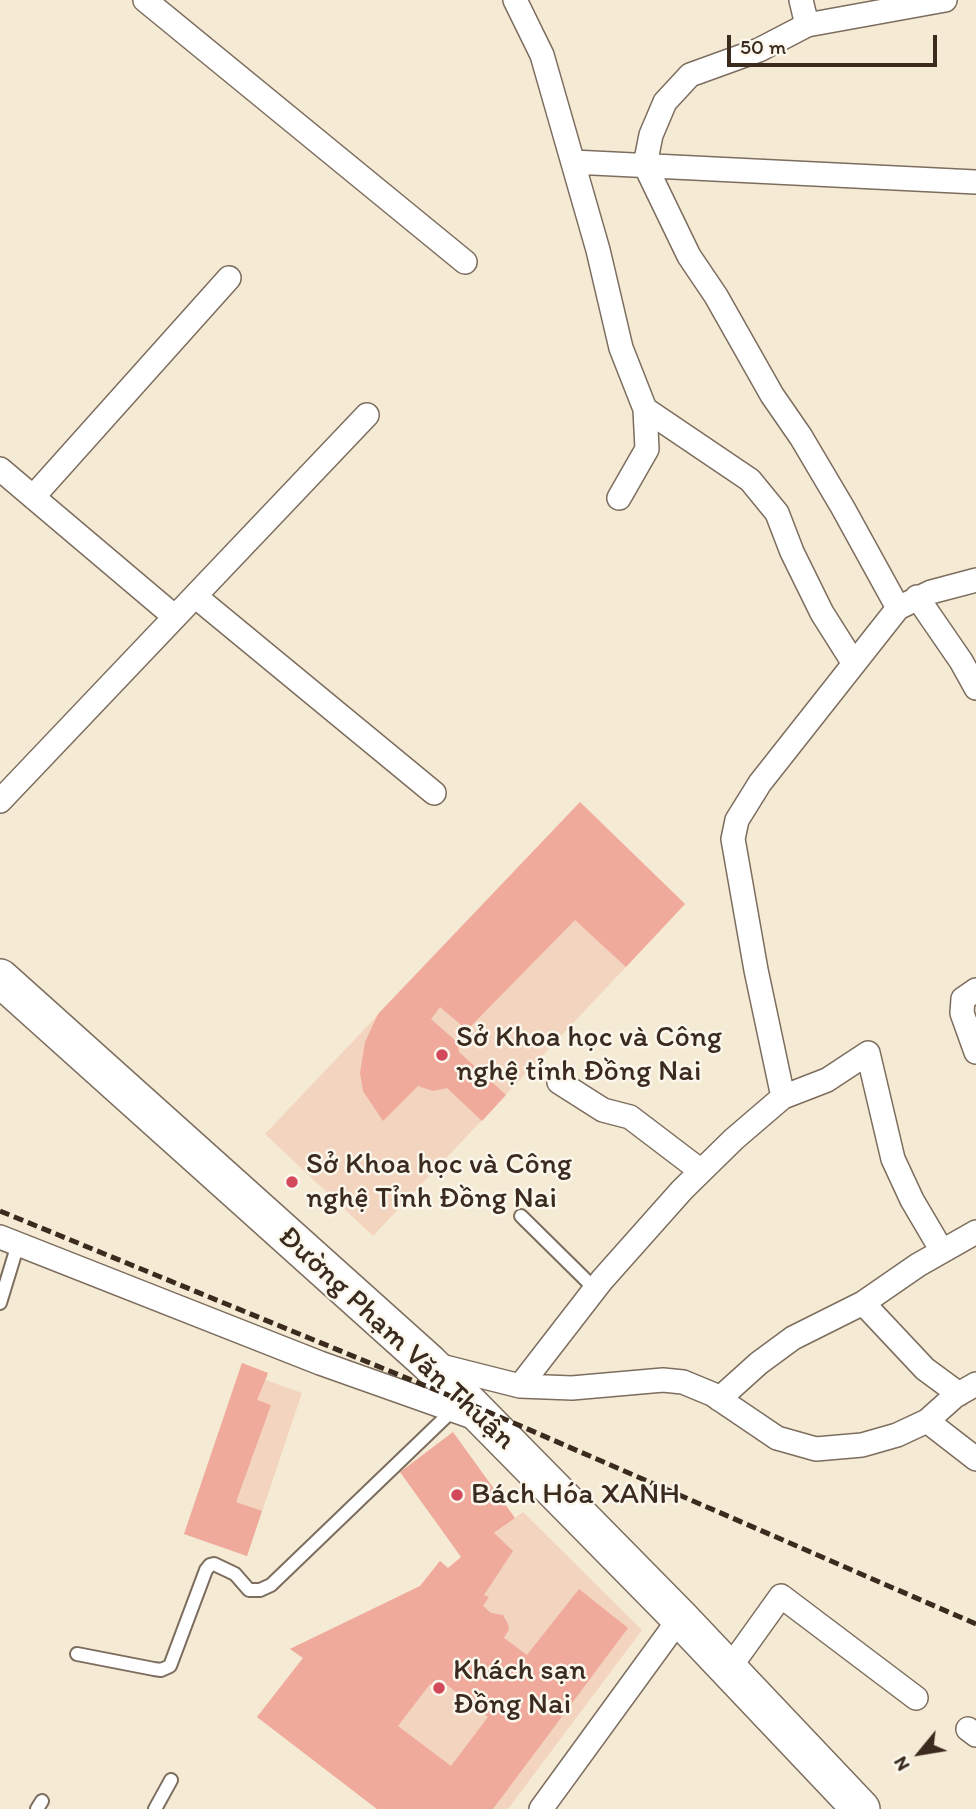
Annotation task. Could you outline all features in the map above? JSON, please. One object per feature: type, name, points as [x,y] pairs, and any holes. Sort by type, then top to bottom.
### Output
[{"type":"main road","name":"Đường Phạm Văn Thuận","points":[[0,978],[429,1363],[680,1618],[861,1809]]},
{"type":"street","points":[[145,0],[465,262]]},
{"type":"street","points":[[515,0],[542,55],[598,250],[621,348],[645,409],[647,449],[619,498]]},
{"type":"street","points":[[801,0],[807,25]]},
{"type":"street","points":[[945,0],[807,25],[759,50],[690,75],[665,102],[651,135],[645,165],[689,256],[716,296],[772,395],[908,602],[961,661],[976,688]]},
{"type":"street","points":[[573,162],[976,182]]},
{"type":"street","points":[[33,497],[229,278]]},
{"type":"street","points":[[645,409],[750,480],[776,513],[822,613],[853,662]]},
{"type":"street","points":[[0,801],[367,415]]},
{"type":"street","points":[[0,469],[175,617]]},
{"type":"street","points":[[783,1097],[756,970],[733,839],[737,820],[760,783],[853,662],[908,602],[976,580]]},
{"type":"street","points":[[195,596],[434,793]]},
{"type":"street","points":[[976,990],[963,999],[962,1013],[976,1052]]},
{"type":"street","points":[[520,1386],[595,1289],[701,1171],[783,1097],[827,1080],[868,1053],[893,1159],[912,1200],[942,1251]]},
{"type":"street","points":[[559,1082],[603,1111],[629,1117],[701,1171]]},
{"type":"street","points":[[719,1399],[793,1338],[863,1303],[918,1265],[976,1232]]},
{"type":"street","points":[[9,1241],[320,1363],[489,1423]]},
{"type":"street","points":[[429,1363],[520,1386],[572,1388],[663,1380],[683,1382],[719,1399],[777,1438],[816,1449],[862,1446],[897,1435],[927,1420],[968,1389],[925,1369],[863,1303]]},
{"type":"street","points":[[927,1420],[976,1459]]},
{"type":"street","points":[[728,1670],[781,1595],[916,1698]]},
{"type":"street","points":[[541,1809],[680,1618]]},
{"type":"lane","points":[[521,1216],[595,1289]]},
{"type":"lane","points":[[0,1303],[9,1241]]},
{"type":"lane","points":[[77,1654],[161,1670],[170,1667],[210,1565],[215,1564],[235,1574],[250,1590],[260,1590],[271,1584],[453,1410]]},
{"type":"lane","points":[[155,1809],[171,1780]]},
{"type":"shaded area","name":"Sở Khoa học và Công nghệ tỉnh Đồng Nai","points":[[580,802],[685,904],[373,1236],[265,1134]]},
{"type":"shaded area","points":[[242,1363],[268,1373],[266,1380],[302,1393],[247,1556],[184,1534]]},
{"type":"shaded area","name":"Khách sạn Đồng Nai","points":[[523,1512],[642,1630],[508,1809],[377,1809],[257,1717],[303,1658],[290,1649],[420,1586],[440,1561],[448,1568]]},
{"type":"building","points":[[580,802],[685,904],[626,967],[575,920],[467,1030],[440,1007],[431,1019],[458,1043],[459,1052],[506,1095],[482,1121],[447,1088],[433,1091],[418,1086],[383,1121],[363,1091],[360,1073],[365,1042],[378,1014]]},
{"type":"building","points":[[242,1363],[268,1373],[257,1400],[271,1405],[236,1502],[262,1511],[247,1556],[184,1534]]},
{"type":"building","name":"Khách sạn Đồng Nai","points":[[453,1432],[515,1518],[494,1533],[513,1551],[484,1595],[489,1597],[483,1606],[491,1613],[503,1615],[509,1629],[504,1638],[527,1655],[579,1589],[628,1628],[493,1809],[377,1809],[257,1717],[303,1658],[290,1649],[420,1586],[440,1561],[448,1568],[461,1557],[400,1472]],"holes":[[[430,1684],[442,1693],[447,1685],[488,1717],[451,1766],[398,1726]]]},
{"type":"railway","points":[[0,1211],[477,1407],[976,1624]]},
{"type":"place","name":"Sở Khoa học và Công nghệ tỉnh Đồng Nai","points":[[442,1055]]},
{"type":"place","name":"Sở Khoa học và Công nghệ Tỉnh Đồng Nai","points":[[292,1182]]},
{"type":"place","name":"Bách Hóa XANH","points":[[457,1495]]},
{"type":"place","name":"Khách sạn Đồng Nai","points":[[439,1688]]}]
